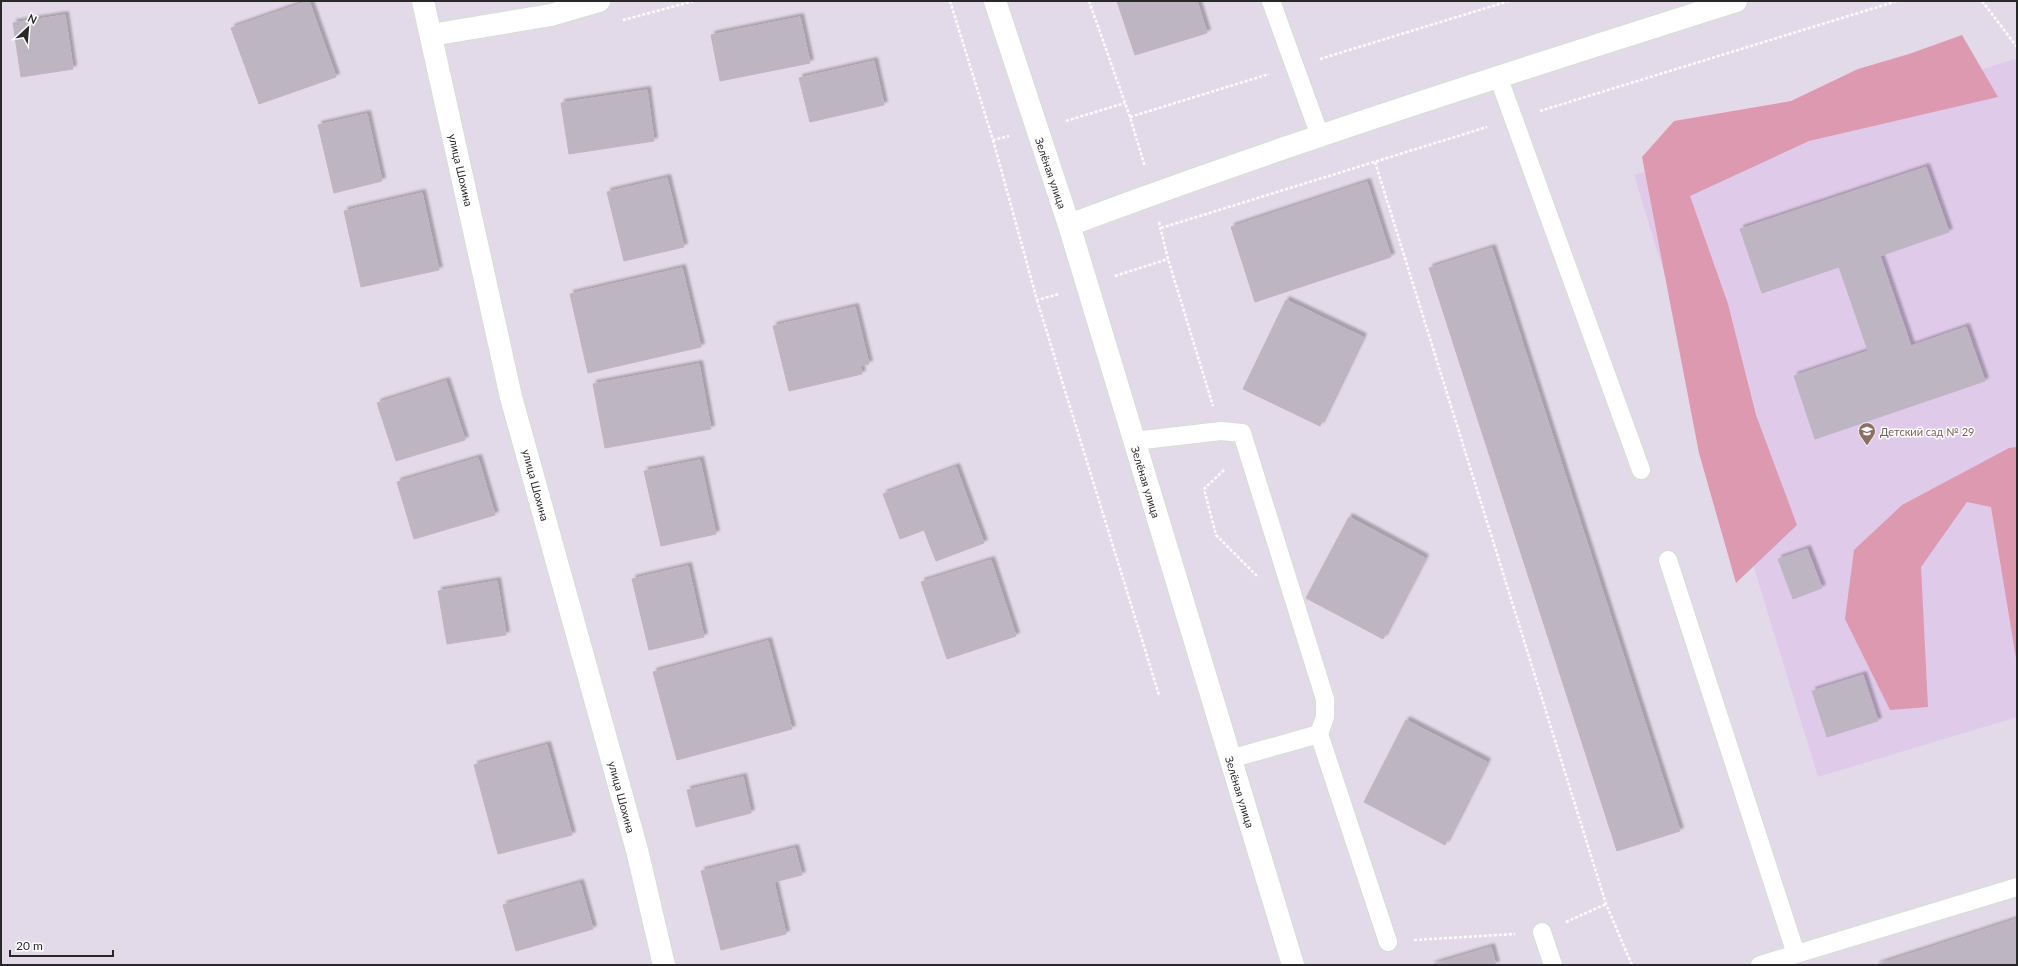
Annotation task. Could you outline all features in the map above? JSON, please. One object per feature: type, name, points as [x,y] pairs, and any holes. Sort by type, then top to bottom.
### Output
[{"type":"street","name":"улица Шохина","points":[[423,1],[511,397],[637,850],[664,965]]},
{"type":"street","points":[[431,35],[551,15],[599,1]]},
{"type":"street","name":"Зелёная улица","points":[[995,1],[1069,225],[1293,965]]},
{"type":"street","points":[[1069,225],[1152,194],[1498,76],[1736,1]]},
{"type":"lane","points":[[1270,1],[1320,136]]},
{"type":"lane","points":[[1498,76],[1641,470]]},
{"type":"lane","points":[[1134,441],[1221,431],[1242,432],[1246,449],[1325,699],[1325,717],[1319,734],[1388,942]]},
{"type":"lane","points":[[1668,560],[1796,954]]},
{"type":"lane","points":[[1230,759],[1319,734]]},
{"type":"lane","points":[[1760,965],[2017,887]]},
{"type":"lane","points":[[1542,932],[1553,965]]},
{"type":"path","points":[[1982,1],[2017,48]]},
{"type":"path","points":[[1375,162],[1606,904],[1632,965]]},
{"type":"path","points":[[1037,300],[1159,695]]},
{"type":"path","points":[[1246,449],[1204,489],[1216,535],[1260,579]]},
{"type":"path","points":[[1388,942],[1542,932],[1606,904]]},
{"type":"shaded area","points":[[1962,35],[1998,97],[1809,141],[1690,196],[1728,304],[1756,415],[1797,525],[1736,583],[1699,453],[1642,157],[1674,121],[1791,101],[1858,69],[1909,54]]},
{"type":"shaded area","name":"Детский сад № 29","points":[[2015,59],[2017,67],[2017,717],[1818,777],[1634,175]]},
{"type":"shaded area","points":[[2017,447],[2017,664],[1991,507],[1967,502],[1921,567],[1928,707],[1890,710],[1845,619],[1854,550],[1902,505],[2009,448]]},
{"type":"building","points":[[309,1],[336,77],[259,104],[231,28]]},
{"type":"building","points":[[1117,1],[1197,1],[1207,33],[1135,55]]},
{"type":"building","points":[[65,15],[73,69],[21,77],[13,23]]},
{"type":"building","points":[[800,17],[810,63],[720,81],[711,35]]},
{"type":"building","points":[[874,61],[884,105],[810,122],[799,78]]},
{"type":"building","points":[[647,90],[654,141],[569,154],[561,103]]},
{"type":"building","points":[[367,114],[382,181],[334,193],[318,125]]},
{"type":"building","points":[[1926,167],[1949,232],[1880,256],[1911,346],[1966,327],[1985,381],[1815,439],[1794,376],[1868,351],[1839,267],[1762,293],[1740,229]]},
{"type":"building","points":[[667,178],[684,247],[624,261],[607,192]]},
{"type":"building","points":[[1367,182],[1391,257],[1255,302],[1231,227]]},
{"type":"building","points":[[422,193],[439,270],[361,287],[344,211]]},
{"type":"building","points":[[1492,248],[1680,831],[1617,851],[1429,268]]},
{"type":"building","points":[[682,268],[701,347],[588,373],[570,294]]},
{"type":"building","points":[[1286,300],[1363,337],[1320,426],[1243,389]]},
{"type":"building","points":[[855,307],[869,364],[860,366],[862,374],[789,391],[773,326]]},
{"type":"building","points":[[699,364],[711,429],[605,448],[593,384]]},
{"type":"building","points":[[446,381],[465,440],[396,461],[377,403]]},
{"type":"building","points":[[478,458],[495,515],[414,539],[397,482]]},
{"type":"building","points":[[700,460],[716,534],[661,546],[644,471]]},
{"type":"building","points":[[956,467],[984,543],[936,561],[924,530],[900,539],[883,494]]},
{"type":"building","points":[[1349,517],[1425,558],[1383,639],[1306,598]]},
{"type":"building","points":[[1807,549],[1822,588],[1793,599],[1778,559]]},
{"type":"building","points":[[991,560],[1016,636],[947,659],[921,582]]},
{"type":"building","points":[[688,566],[704,637],[649,650],[632,579]]},
{"type":"building","points":[[497,581],[506,635],[447,644],[438,591]]},
{"type":"building","points":[[768,641],[792,729],[677,760],[653,672]]},
{"type":"building","points":[[1863,675],[1878,721],[1827,737],[1812,691]]},
{"type":"building","points":[[1406,720],[1487,762],[1445,845],[1364,802]]},
{"type":"building","points":[[547,745],[572,835],[498,854],[474,765]]},
{"type":"building","points":[[743,777],[751,813],[696,827],[687,790]]},
{"type":"building","points":[[795,848],[802,875],[774,882],[786,934],[721,950],[701,871]]},
{"type":"building","points":[[580,883],[593,929],[516,951],[503,905]]},
{"type":"building","points":[[2017,919],[2017,965],[1876,965],[1956,939]]},
{"type":"building","points":[[1491,947],[1496,965],[1431,965]]},
{"type":"place","name":"Детский сад № 29","points":[[1867,446]]}]
